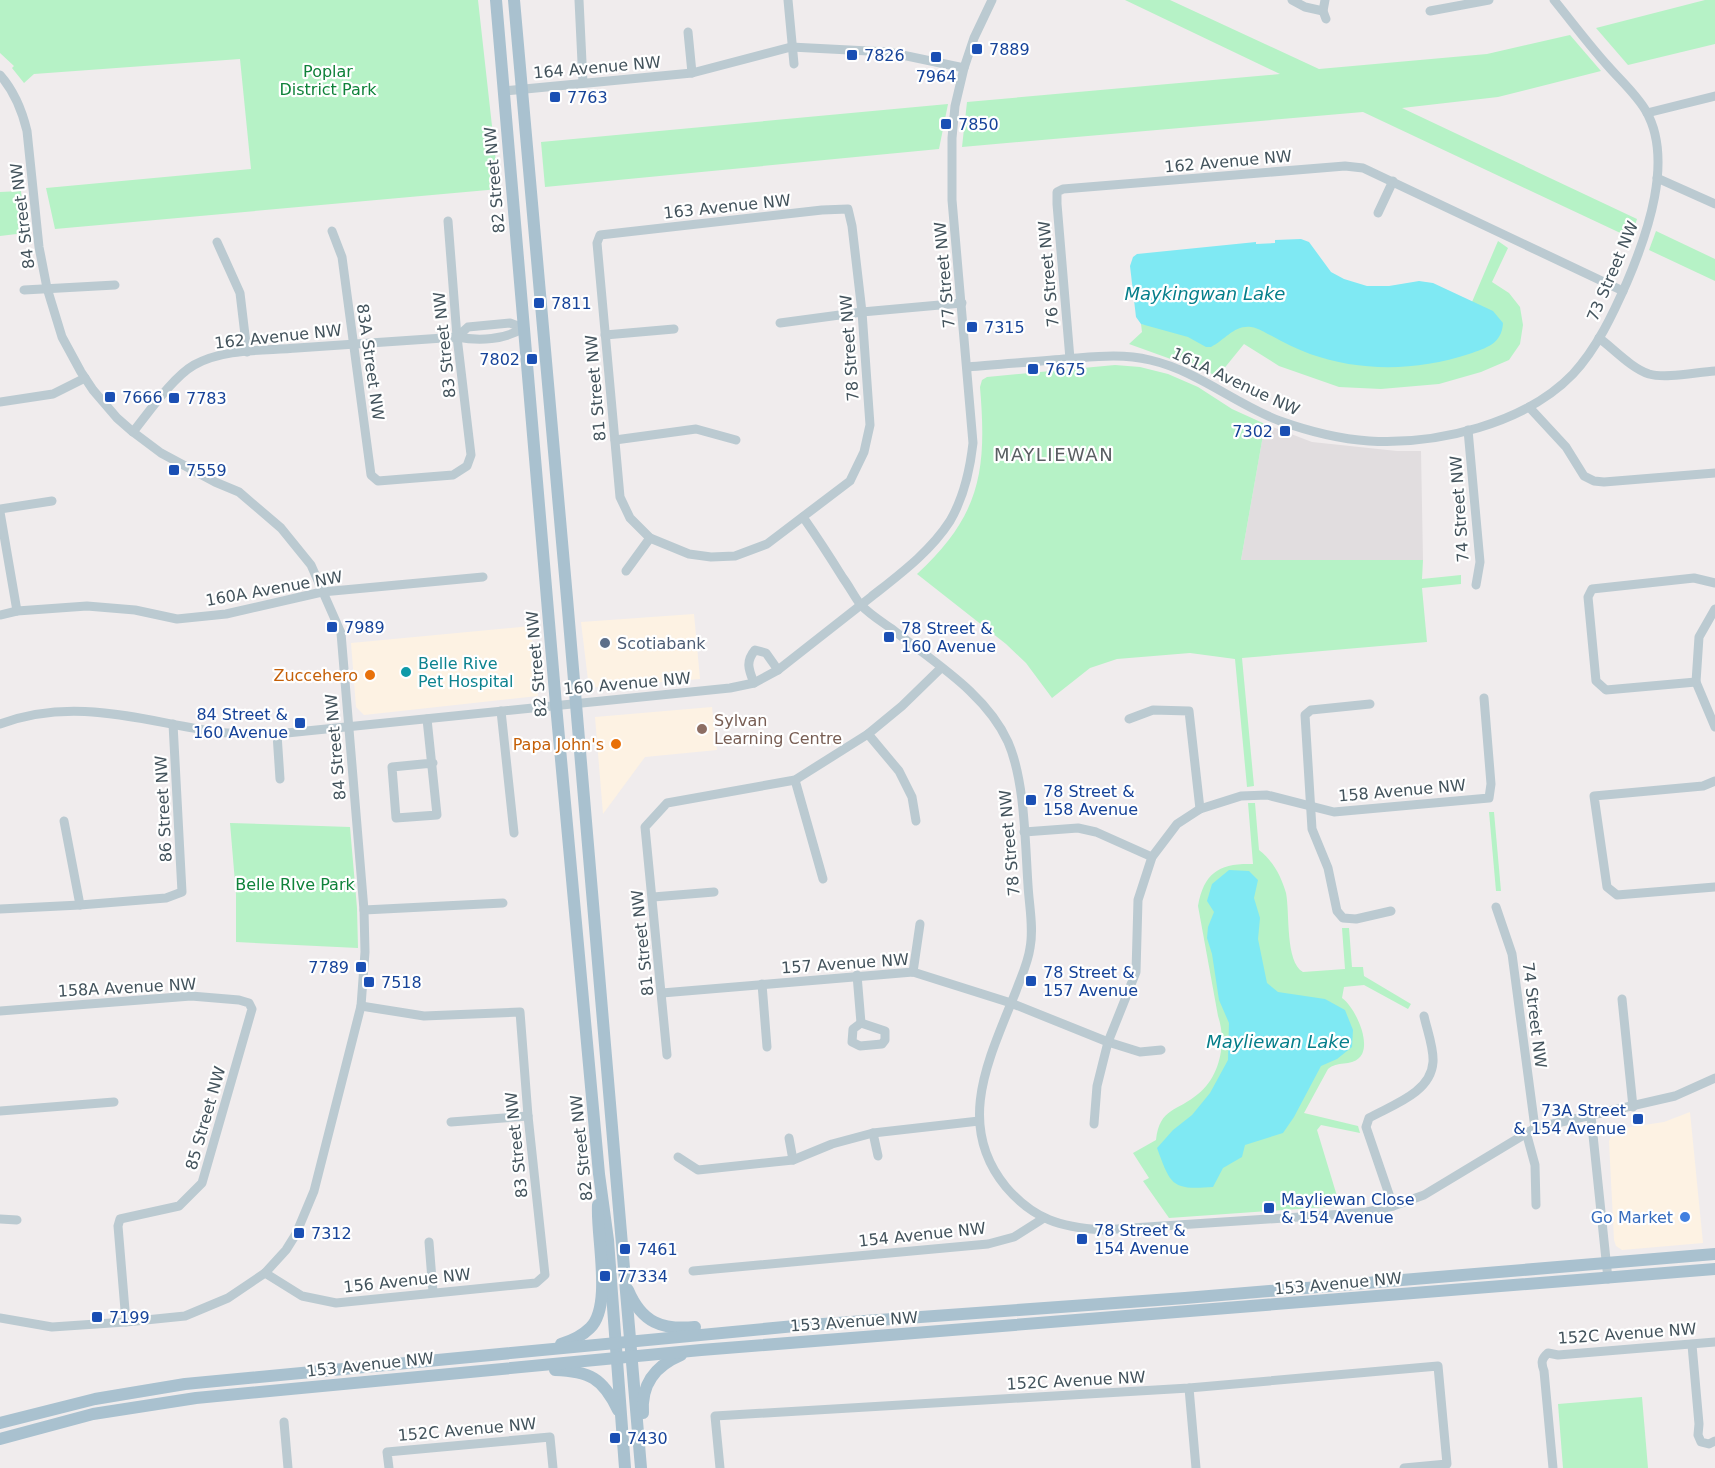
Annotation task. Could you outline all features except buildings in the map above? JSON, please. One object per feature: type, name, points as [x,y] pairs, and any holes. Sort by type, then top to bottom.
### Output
[{"type":"main road","name":"82 Street NW","points":[[496,0],[556,705],[599,1174],[608,1240],[625,1468]]},
{"type":"main road","name":"82 Street NW","points":[[514,0],[577,702],[641,1468]]},
{"type":"main road","points":[[523,328],[543,326]]},
{"type":"main road","points":[[543,1349],[563,1344],[583,1333],[590,1327],[600,1308],[603,1294],[597,1221],[599,1174]]},
{"type":"main road","name":"153 Avenue NW","points":[[0,1423],[95,1398],[166,1386],[795,1326],[1196,1297],[1715,1254]]},
{"type":"main road","name":"153 Avenue NW","points":[[0,1439],[93,1414],[196,1398],[701,1350],[1715,1269]]},
{"type":"main road","points":[[625,1283],[638,1308],[647,1318],[674,1329],[750,1323],[795,1326]]},
{"type":"main road","points":[[648,1468],[643,1402],[650,1378],[655,1371],[671,1359],[701,1350]]},
{"type":"main road","points":[[452,1373],[480,1375],[556,1370],[586,1374],[597,1379],[605,1388],[621,1416]]},
{"type":"street","points":[[579,0],[583,83]]},
{"type":"street","points":[[788,0],[794,64]]},
{"type":"street","name":"77 Street NW","points":[[933,544],[961,498],[973,443],[951,176],[952,124],[964,68],[974,38],[992,0]]},
{"type":"street","points":[[1292,0],[1324,15],[1325,0]]},
{"type":"street","points":[[1430,11],[1489,0]]},
{"type":"street","name":"73 Street NW","points":[[1554,0],[1610,69],[1628,86],[1647,113],[1656,141],[1657,178],[1652,215],[1639,254],[1599,338]]},
{"type":"street","points":[[688,32],[692,73]]},
{"type":"street","name":"164 Avenue NW","points":[[504,91],[692,73],[791,47],[888,52],[964,68]]},
{"type":"street","name":"84 Street NW","points":[[0,75],[19,104],[27,131],[39,247],[47,288],[62,337],[85,378],[117,418],[133,432],[161,453],[239,492],[281,528],[311,565],[341,633],[364,910],[361,1006],[314,1191],[296,1234],[286,1250],[265,1273]]},
{"type":"street","points":[[1647,113],[1715,96]]},
{"type":"street","name":"162 Avenue NW","points":[[1063,189],[1345,166],[1363,168],[1623,291]]},
{"type":"street","points":[[1657,178],[1715,204]]},
{"type":"street","points":[[1378,213],[1393,181]]},
{"type":"street","name":"76 Street NW","points":[[1063,189],[1057,192],[1057,204],[1070,359]]},
{"type":"street","name":"163 Avenue NW","points":[[610,234],[810,211],[848,209]]},
{"type":"street","name":"78 Street NW","points":[[848,209],[862,312],[870,425],[864,452],[850,481],[803,517],[861,605],[968,690],[992,714],[1008,743],[1018,776],[1031,926],[1030,948],[984,1076],[979,1096],[979,1121],[983,1142],[999,1178],[1028,1208],[1044,1218]]},
{"type":"street","name":"83 Street NW","points":[[392,480],[453,475],[467,466],[471,455],[457,337],[448,220]]},
{"type":"street","name":"83A Street NW","points":[[332,231],[342,257],[371,475],[378,481],[392,480]]},
{"type":"street","name":"81 Street NW","points":[[610,234],[600,235],[597,243],[620,497],[630,518],[650,538]]},
{"type":"street","points":[[217,242],[240,292],[247,352]]},
{"type":"street","name":"84 Street NW","points":[[24,290],[115,285]]},
{"type":"street","points":[[780,323],[862,312],[962,303]]},
{"type":"street","name":"162 Avenue NW","points":[[133,432],[187,369],[213,357],[247,352],[457,337],[471,340],[511,336],[523,328]]},
{"type":"street","points":[[605,335],[674,329]]},
{"type":"street","points":[[1599,338],[1648,374],[1715,370]]},
{"type":"street","name":"161A Avenue NW","points":[[968,367],[1116,356],[1133,357],[1161,363],[1205,381],[1245,405],[1298,427],[1369,441],[1404,440],[1435,437],[1468,430],[1529,407],[1558,388],[1571,376],[1591,352],[1599,338]]},
{"type":"street","points":[[0,402],[54,394],[85,378]]},
{"type":"street","points":[[1529,407],[1566,447],[1584,476],[1594,481],[1715,473]]},
{"type":"street","points":[[615,440],[696,429],[736,440]]},
{"type":"street","name":"74 Street NW","points":[[1468,430],[1480,562],[1476,585]]},
{"type":"street","points":[[17,611],[0,510],[52,501]]},
{"type":"street","points":[[626,571],[650,538],[689,554],[711,557],[735,556],[767,544],[803,517]]},
{"type":"street","name":"160 Avenue NW","points":[[0,724],[54,711],[86,710],[124,714],[220,732],[277,734],[730,688],[754,683],[778,670],[861,605],[933,544]]},
{"type":"street","name":"160A Avenue NW","points":[[0,615],[17,611],[87,606],[135,610],[177,619],[226,614],[322,592],[483,577]]},
{"type":"street","points":[[1696,682],[1605,690],[1596,681],[1588,597],[1592,589],[1694,578],[1715,583]]},
{"type":"street","points":[[1715,609],[1699,637],[1696,682],[1715,727]]},
{"type":"street","points":[[754,683],[747,664],[754,650],[766,653],[778,670]]},
{"type":"street","points":[[824,879],[795,780],[868,734],[941,668]]},
{"type":"street","name":"158 Avenue NW","points":[[1152,857],[1177,824],[1200,809],[1240,796],[1267,795],[1334,812],[1489,798],[1491,784],[1484,698]]},
{"type":"street","points":[[1370,704],[1311,710],[1305,716],[1312,829],[1328,868],[1337,911],[1343,918],[1356,919],[1391,911]]},
{"type":"street","points":[[1129,719],[1153,710],[1189,711],[1200,809]]},
{"type":"street","points":[[501,711],[514,832]]},
{"type":"street","points":[[427,719],[433,763],[437,815],[396,818],[392,767],[433,763]]},
{"type":"street","name":"86 Street NW","points":[[80,905],[166,898],[182,892],[173,724]]},
{"type":"street","points":[[277,734],[280,779]]},
{"type":"street","points":[[868,734],[899,771],[912,797],[916,821]]},
{"type":"street","name":"81 Street NW","points":[[667,1056],[645,827],[667,803],[795,780]]},
{"type":"street","points":[[1715,781],[1703,786],[1594,796],[1607,887],[1617,895],[1715,886]]},
{"type":"street","points":[[0,909],[80,905],[64,821]]},
{"type":"street","points":[[1024,832],[1078,828],[1096,832],[1152,857],[1138,900],[1136,972],[1108,1042],[1097,1086],[1094,1124]]},
{"type":"street","points":[[653,897],[714,892]]},
{"type":"street","points":[[364,910],[503,903]]},
{"type":"street","name":"74 Street NW","points":[[1496,907],[1512,954],[1535,1165],[1536,1205]]},
{"type":"street","points":[[914,972],[920,924]]},
{"type":"street","name":"157 Avenue NW","points":[[662,993],[914,972],[1011,1003],[1108,1042],[1140,1052],[1161,1050]]},
{"type":"street","points":[[857,975],[861,1023]]},
{"type":"street","points":[[762,984],[767,1047]]},
{"type":"street","name":"158A Avenue NW","points":[[0,1011],[191,996],[239,1000],[249,1003],[252,1010]]},
{"type":"street","points":[[1622,999],[1633,1107]]},
{"type":"street","name":"83 Street NW","points":[[361,1006],[424,1016],[519,1012],[544,1275]]},
{"type":"street","name":"85 Street NW","points":[[126,1322],[118,1226],[120,1219],[179,1206],[202,1183],[252,1010]]},
{"type":"street","points":[[1393,1206],[1366,1127],[1369,1118],[1419,1090],[1430,1075],[1433,1061],[1424,1016]]},
{"type":"street","points":[[1044,1218],[1071,1228],[1102,1230],[1367,1212],[1424,1195],[1530,1130],[1675,1096],[1715,1078]]},
{"type":"street","points":[[0,1112],[114,1102]]},
{"type":"street","points":[[451,1122],[528,1116]]},
{"type":"street","points":[[1591,1116],[1608,1279]]},
{"type":"street","points":[[678,1158],[698,1170],[793,1160],[832,1144],[873,1133],[979,1121]]},
{"type":"street","points":[[873,1133],[878,1156]]},
{"type":"street","points":[[789,1138],[793,1160]]},
{"type":"street","points":[[0,1218],[17,1220]]},
{"type":"street","name":"154 Avenue NW","points":[[693,1271],[988,1244],[1014,1237],[1044,1218]]},
{"type":"street","points":[[429,1242],[434,1292]]},
{"type":"street","points":[[0,1318],[52,1327],[185,1316],[228,1298],[265,1273]]},
{"type":"street","name":"156 Avenue NW","points":[[265,1273],[302,1296],[336,1303],[536,1283],[544,1275]]},
{"type":"street","name":"152C Avenue NW","points":[[1553,1468],[1542,1364],[1543,1357],[1548,1353],[1558,1355],[1715,1342]]},
{"type":"street","points":[[1692,1345],[1698,1435],[1701,1442],[1709,1444],[1715,1441]]},
{"type":"street","name":"152C Avenue NW","points":[[720,1468],[715,1416],[1189,1388],[1438,1366],[1447,1464],[1404,1468]]},
{"type":"street","points":[[1189,1388],[1196,1468]]},
{"type":"street","points":[[284,1422],[288,1468]]},
{"type":"street","name":"152C Avenue NW","points":[[388,1468],[387,1452],[550,1437],[553,1468]]},
{"type":"shaded area","points":[[1265,424],[1312,442],[1397,451],[1421,451],[1423,560],[1241,560]]},
{"type":"shaded area","points":[[694,614],[700,679],[589,688],[581,622]]},
{"type":"shaded area","points":[[531,626],[538,696],[364,715],[356,707],[351,643]]},
{"type":"shaded area","points":[[712,707],[717,750],[645,757],[603,814],[595,717]]},
{"type":"shaded area","points":[[1690,1112],[1703,1243],[1622,1250],[1616,1246],[1614,1240],[1609,1141],[1612,1134],[1618,1129],[1664,1122]]},
{"type":"green space","name":"Poplar District Park","points":[[0,0],[478,0],[499,189],[55,229],[46,188],[251,169],[240,59],[34,74],[24,83],[12,68],[14,66],[0,53]]},
{"type":"green space","points":[[1125,0],[1170,0],[1319,69],[1487,54],[1570,35],[1601,71],[1498,97],[1402,108],[1637,219],[1631,238],[1363,112],[962,147],[967,102],[1280,74]]},
{"type":"green space","points":[[1705,0],[1715,0],[1715,44],[1628,65],[1596,28]]},
{"type":"green space","points":[[948,104],[939,149],[545,187],[541,142]]},
{"type":"green space","points":[[21,191],[25,233],[0,236],[0,192]]},
{"type":"green space","points":[[1656,231],[1715,259],[1715,281],[1649,250]]},
{"type":"green space","points":[[1498,241],[1508,248],[1492,282],[1509,293],[1520,307],[1523,325],[1520,344],[1509,360],[1481,372],[1439,384],[1381,389],[1339,387],[1279,366],[1244,344],[1218,376],[1129,344],[1142,332],[1141,324],[1203,332],[1243,319],[1476,336],[1472,302]]},
{"type":"green space","points":[[1115,365],[1140,367],[1168,374],[1198,387],[1232,409],[1265,424],[1241,560],[1423,560],[1422,579],[1461,575],[1461,584],[1422,588],[1427,642],[1242,658],[1254,786],[1247,787],[1235,659],[1190,653],[1117,659],[1090,668],[1052,698],[1026,663],[1006,644],[917,574],[955,532],[967,511],[975,490],[982,443],[980,387],[982,380],[987,377]]},
{"type":"green space","points":[[1248,803],[1255,803],[1259,850],[1276,869],[1286,893],[1289,936],[1297,967],[1303,972],[1345,969],[1342,928],[1349,928],[1352,967],[1363,967],[1364,976],[1411,1004],[1408,1009],[1364,985],[1344,987],[1342,998],[1352,1009],[1361,1026],[1363,1052],[1356,1060],[1328,1069],[1304,1113],[1358,1126],[1360,1133],[1321,1125],[1317,1130],[1340,1206],[1169,1218],[1143,1181],[1149,1178],[1133,1153],[1156,1140],[1161,1121],[1171,1111],[1206,1087],[1220,1058],[1221,1026],[1198,906],[1204,885],[1215,872],[1231,865],[1253,864]]},
{"type":"green space","points":[[1489,812],[1494,812],[1501,891],[1496,891]]},
{"type":"green space","name":"Belle RIve Park","points":[[230,823],[350,827],[358,948],[236,942],[236,894]]},
{"type":"green space","points":[[1642,1397],[1648,1468],[1563,1468],[1558,1404]]},
{"type":"water","name":"Maykingwan Lake","points":[[1301,239],[1309,242],[1331,272],[1344,279],[1367,286],[1389,286],[1419,281],[1433,283],[1493,311],[1503,323],[1500,336],[1487,347],[1449,360],[1409,366],[1369,366],[1329,360],[1310,354],[1251,327],[1240,328],[1211,347],[1206,347],[1188,337],[1141,324],[1136,317],[1130,266],[1133,257],[1137,254]]},
{"type":"water","name":"Mayliewan Lake","points":[[1229,870],[1249,871],[1258,880],[1254,898],[1260,918],[1258,939],[1267,983],[1278,992],[1325,999],[1345,1010],[1353,1030],[1352,1047],[1337,1059],[1321,1066],[1283,1133],[1245,1145],[1242,1157],[1223,1168],[1213,1187],[1189,1188],[1175,1183],[1170,1178],[1157,1148],[1173,1130],[1192,1115],[1210,1093],[1228,1060],[1229,1023],[1219,1000],[1212,954],[1207,938],[1208,927],[1214,912],[1207,901],[1212,884]]},
{"type":"place","name":"7889","points":[[977,49]]},
{"type":"place","name":"7826","points":[[852,55]]},
{"type":"place","name":"7964","points":[[936,57]]},
{"type":"place","name":"7763","points":[[555,97]]},
{"type":"place","name":"7850","points":[[946,124]]},
{"type":"place","name":"7811","points":[[539,303]]},
{"type":"place","name":"7315","points":[[972,327]]},
{"type":"place","name":"7802","points":[[532,359]]},
{"type":"place","name":"7675","points":[[1033,369]]},
{"type":"place","name":"7666","points":[[110,397]]},
{"type":"place","name":"7783","points":[[174,398]]},
{"type":"place","name":"7302","points":[[1285,431]]},
{"type":"place","name":"7559","points":[[174,470]]},
{"type":"place","name":"7989","points":[[332,627]]},
{"type":"place","name":"78 Street & 160 Avenue","points":[[889,637]]},
{"type":"place","name":"Scotiabank","points":[[605,643]]},
{"type":"place","name":"Belle Rive Pet Hospital","points":[[406,672]]},
{"type":"place","name":"Zuccehero","points":[[370,675]]},
{"type":"place","name":"84 Street & 160 Avenue","points":[[300,723]]},
{"type":"place","name":"Sylvan Learning Centre","points":[[702,729]]},
{"type":"place","name":"Papa John's","points":[[616,744]]},
{"type":"place","name":"78 Street & 158 Avenue","points":[[1031,800]]},
{"type":"place","name":"7789","points":[[361,967]]},
{"type":"place","name":"78 Street & 157 Avenue","points":[[1031,981]]},
{"type":"place","name":"7518","points":[[369,982]]},
{"type":"place","name":"73A Street & 154 Avenue","points":[[1638,1119]]},
{"type":"place","name":"Mayliewan Close & 154 Avenue","points":[[1269,1208]]},
{"type":"place","name":"Go Market","points":[[1685,1217]]},
{"type":"place","name":"7312","points":[[299,1233]]},
{"type":"place","name":"78 Street & 154 Avenue","points":[[1082,1239]]},
{"type":"place","name":"7461","points":[[625,1249]]},
{"type":"place","name":"77334","points":[[605,1276]]},
{"type":"place","name":"7199","points":[[97,1317]]},
{"type":"place","name":"7430","points":[[615,1438]]},
{"type":"district","name":"MAYLIEWAN","points":[[1054,455]]}]
